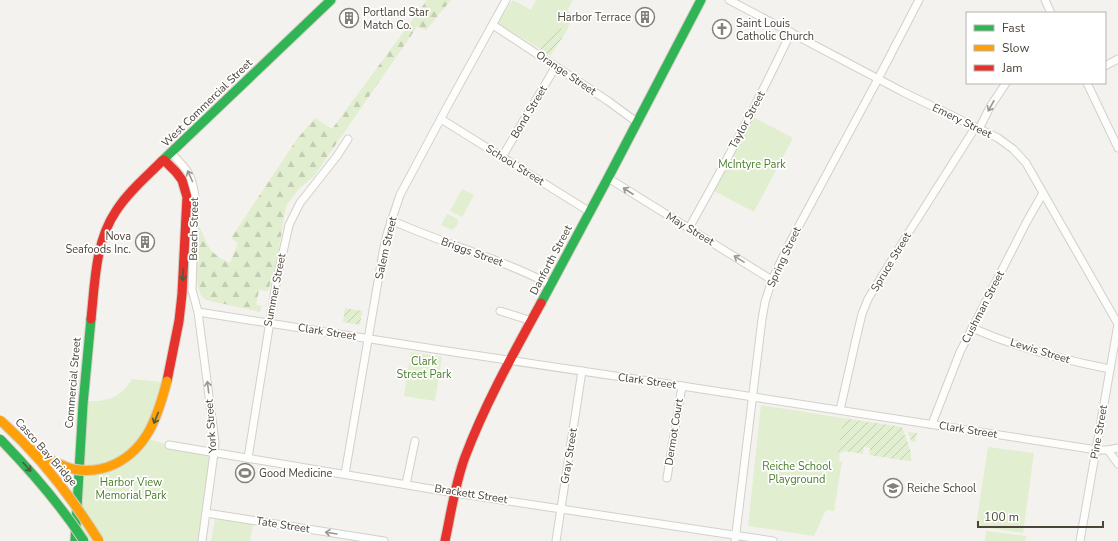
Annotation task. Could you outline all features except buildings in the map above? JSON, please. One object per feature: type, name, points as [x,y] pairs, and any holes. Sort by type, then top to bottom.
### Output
[{"type":"main road","name":"West Commercial Street","points":[[106,228],[114,213],[125,198],[330,0]]},
{"type":"main road","name":"Danforth Street","points":[[445,541],[455,493],[464,459],[472,437],[510,360],[638,123],[701,0]]},
{"type":"main road","points":[[28,448],[42,454],[58,464],[74,469],[98,470],[120,463],[138,449],[151,429],[167,381],[180,316],[187,196],[185,185],[179,175],[164,160]]},
{"type":"main road","name":"Commercial Street","points":[[75,541],[85,374],[97,258],[106,228]]},
{"type":"main road","name":"Casco Bay Bridge","points":[[0,420],[28,448],[64,489],[99,541]]},
{"type":"main road","points":[[0,439],[42,483],[84,541]]},
{"type":"street","name":"Salem Street","points":[[345,474],[383,252],[391,220],[400,195],[506,0]]},
{"type":"street","name":"Emery Street","points":[[729,0],[878,79],[998,138],[1013,149],[1026,163],[1118,324]]},
{"type":"street","name":"Spring Street","points":[[735,538],[743,469],[754,397],[762,319],[772,280],[787,248],[919,0]]},
{"type":"street","points":[[1045,0],[1051,12]]},
{"type":"street","name":"Orange Street","points":[[493,25],[608,101],[638,123]]},
{"type":"street","name":"Taylor Street","points":[[689,228],[764,87],[790,32]]},
{"type":"street","points":[[1106,65],[1118,59]]},
{"type":"street","name":"Bond Street","points":[[502,157],[556,66]]},
{"type":"street","name":"Spruce Street","points":[[840,410],[861,320],[868,299],[909,232],[1005,84]]},
{"type":"street","points":[[1087,84],[1118,148]]},
{"type":"street","name":"School Street","points":[[441,119],[590,212]]},
{"type":"street","name":"Summer Street","points":[[248,458],[269,322],[289,224],[300,203],[348,139]]},
{"type":"street","name":"Beach Street","points":[[172,153],[188,172],[193,185],[195,197],[192,290],[198,312]]},
{"type":"street","name":"May Street","points":[[608,178],[772,280]]},
{"type":"street","name":"Cushman Street","points":[[932,424],[950,377],[972,328],[1043,193]]},
{"type":"street","name":"Briggs Street","points":[[391,220],[443,242],[515,268],[551,285]]},
{"type":"street","points":[[500,311],[532,321]]},
{"type":"street","name":"Clark Street","points":[[198,312],[1097,450],[1118,448]]},
{"type":"street","name":"York Street","points":[[198,312],[215,442],[202,541]]},
{"type":"street","name":"Pine Street","points":[[1080,541],[1118,324]]},
{"type":"street","name":"Lewis Street","points":[[972,328],[1019,346],[1082,364],[1110,370]]},
{"type":"street","name":"Gray Street","points":[[556,541],[582,371]]},
{"type":"street","name":"Dermot Court","points":[[667,478],[682,386]]},
{"type":"street","points":[[406,484],[415,441]]},
{"type":"street","name":"Brackett Street","points":[[169,445],[455,493],[561,508],[735,538],[773,541]]},
{"type":"street","points":[[1108,450],[1118,464]]},
{"type":"street","name":"Tate Street","points":[[206,513],[384,541]]},
{"type":"green space","points":[[427,0],[451,0],[426,30],[417,27],[314,176],[299,189],[286,206],[276,266],[268,291],[259,290],[256,305],[262,306],[260,312],[206,300],[199,292],[197,276],[198,224],[212,251],[230,263],[238,243],[231,238],[297,139],[315,118],[332,129]]},
{"type":"green space","points":[[513,0],[531,10],[536,0],[573,0],[567,11],[574,14],[566,32],[556,25],[537,47],[497,23]]},
{"type":"green space","points":[[556,25],[566,32],[550,56],[537,47]]},
{"type":"green space","name":"McIntyre Park","points":[[749,115],[793,138],[754,212],[710,189]]},
{"type":"green space","points":[[462,189],[474,195],[462,217],[450,211]]},
{"type":"green space","points":[[447,214],[458,219],[457,226],[452,230],[441,225]]},
{"type":"green space","points":[[345,308],[362,311],[360,325],[343,322]]},
{"type":"green space","name":"Clark Street Park","points":[[411,352],[442,357],[435,401],[404,396]]},
{"type":"green space","name":"Harbor View Memorial Park","points":[[132,379],[161,382],[150,420],[142,437],[169,445],[214,453],[201,541],[74,541],[84,401],[99,401],[112,398],[123,391]]},
{"type":"green space","name":"Reiche School Playground","points":[[761,405],[843,418],[838,452],[840,452],[839,461],[842,462],[834,511],[826,510],[814,536],[748,526]]},
{"type":"green space","points":[[843,418],[902,427],[911,452],[911,460],[908,461],[869,455],[870,448],[864,447],[863,454],[844,451],[843,453],[838,452]]},
{"type":"green space","points":[[908,432],[917,433],[915,442],[911,441]]},
{"type":"green space","points":[[988,447],[1034,453],[1023,533],[976,526]]},
{"type":"green space","points":[[215,519],[253,524],[250,541],[211,541]]},
{"type":"green space","points":[[986,531],[1026,536],[1025,541],[985,541]]},
{"type":"traffic: fast","points":[[162,161],[331,0]]},
{"type":"traffic: fast","points":[[541,303],[701,0]]},
{"type":"traffic: fast","points":[[75,541],[83,404],[91,319]]},
{"type":"traffic: fast","points":[[0,439],[45,488],[84,541]]},
{"type":"traffic: jam","points":[[164,160],[182,180],[187,197],[182,294],[179,321],[167,381]]},
{"type":"traffic: jam","points":[[91,319],[97,263],[109,223],[126,197],[162,161]]},
{"type":"traffic: jam","points":[[445,541],[458,478],[473,437],[500,379],[541,303]]},
{"type":"traffic: slow","points":[[28,448],[73,469],[94,470],[115,464],[136,449],[144,440],[160,406],[167,381]]},
{"type":"traffic: slow","points":[[0,420],[28,447],[54,477],[99,541]]},
{"type":"place","name":"Harbor Terrace","points":[[645,17]]},
{"type":"place","name":"Portland Star Match Co.","points":[[349,18]]},
{"type":"place","name":"Saint Louis Catholic Church","points":[[722,29]]},
{"type":"place","name":"Nova Seafoods Inc.","points":[[145,242]]},
{"type":"place","name":"Good Medicine","points":[[245,473]]},
{"type":"place","name":"Reiche School","points":[[893,488]]}]
